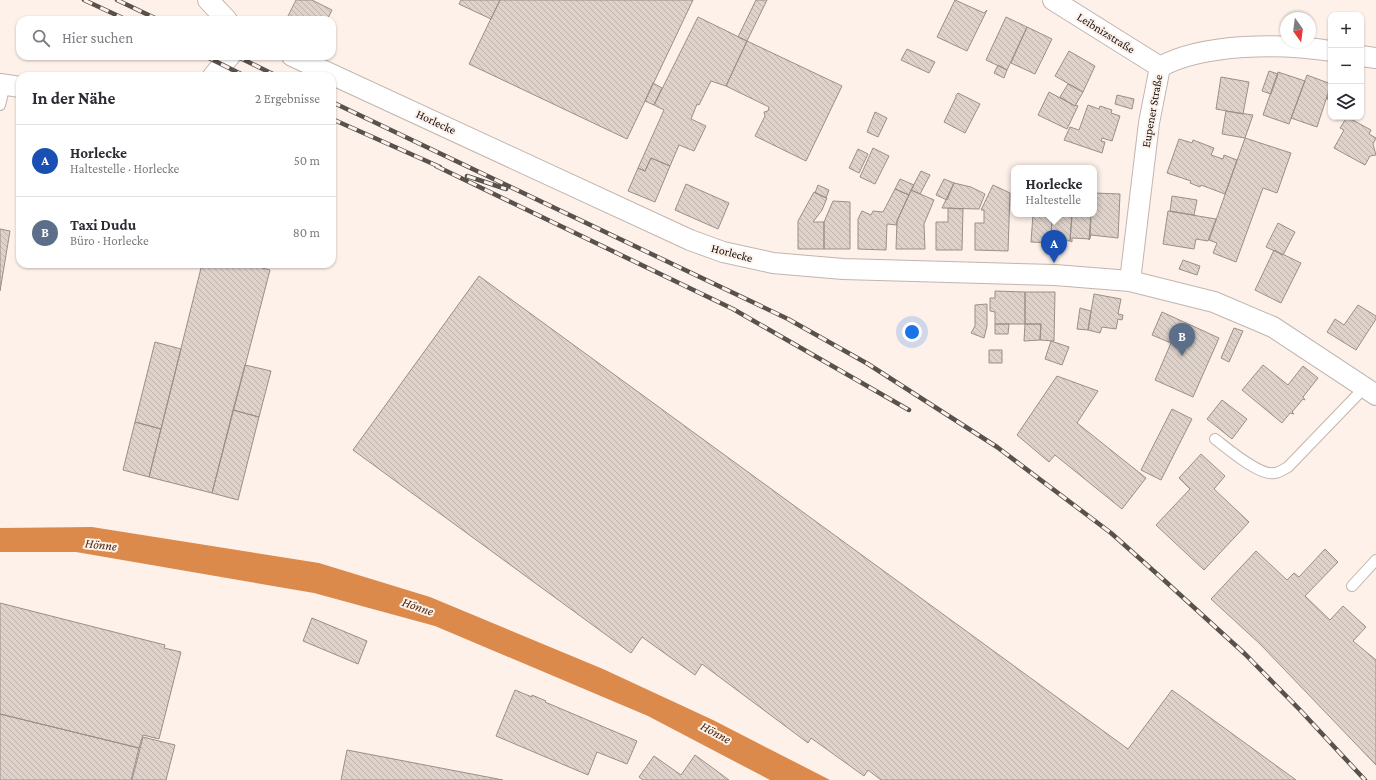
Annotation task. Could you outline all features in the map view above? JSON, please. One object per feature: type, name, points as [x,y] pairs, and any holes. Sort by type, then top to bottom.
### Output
[{"type":"street","points":[[208,0],[223,16]]},
{"type":"street","name":"Leibnizstraße","points":[[1053,0],[1160,67]]},
{"type":"street","name":"Eupener Straße","points":[[1130,281],[1149,123],[1160,67],[1173,59],[1198,53],[1233,49],[1294,47],[1328,51]]},
{"type":"street","points":[[1364,56],[1376,58]]},
{"type":"street","points":[[217,72],[227,60]]},
{"type":"street","name":"Horlecke","points":[[301,60],[327,72]]},
{"type":"street","name":"Horlecke","points":[[336,76],[690,240],[723,252],[773,263],[843,269],[1055,275],[1130,281],[1214,302],[1273,327],[1371,391]]},
{"type":"lane","points":[[0,105],[8,85]]},
{"type":"lane","points":[[1215,439],[1240,458],[1266,473],[1274,474],[1288,467],[1371,391]]},
{"type":"lane","points":[[1352,586],[1376,560]]},
{"type":"water","name":"Hönne","points":[[92,527],[319,563],[430,597],[603,669],[713,720],[830,780],[770,780],[648,716],[435,626],[314,593],[76,552],[0,552],[0,528]]},
{"type":"building","points":[[296,0],[312,0],[332,10],[329,16],[288,16]]},
{"type":"building","points":[[461,0],[500,0],[491,19],[459,4]]},
{"type":"building","points":[[500,0],[693,0],[627,139],[469,64]]},
{"type":"building","points":[[756,0],[767,0],[747,41],[738,37]]},
{"type":"building","points":[[955,0],[984,13],[987,10],[967,51],[937,37]]},
{"type":"building","points":[[698,17],[747,41],[726,86],[711,81],[699,105],[697,104],[691,119],[706,126],[694,151],[679,145],[670,166],[651,158],[645,171],[638,168],[664,110],[654,105]]},
{"type":"building","points":[[1006,17],[1027,27],[1007,70],[986,60]]},
{"type":"building","points":[[1027,27],[1052,39],[1035,74],[1011,63]]},
{"type":"building","points":[[747,41],[842,86],[806,161],[755,136],[765,116],[764,112],[768,111],[769,107],[726,86]]},
{"type":"building","points":[[907,49],[935,62],[929,73],[901,60]]},
{"type":"building","points":[[1069,51],[1095,66],[1083,92],[1055,76]]},
{"type":"building","points":[[998,65],[1007,70],[1004,78],[994,73]]},
{"type":"building","points":[[1269,71],[1278,74],[1271,94],[1262,91]]},
{"type":"building","points":[[1278,72],[1305,81],[1289,124],[1263,115]]},
{"type":"building","points":[[1307,75],[1328,83],[1328,93],[1317,127],[1291,118]]},
{"type":"building","points":[[1221,77],[1249,82],[1243,114],[1216,109]]},
{"type":"building","points":[[653,83],[662,88],[654,105],[645,101]]},
{"type":"building","points":[[1068,84],[1083,92],[1075,106],[1060,97]]},
{"type":"building","points":[[1049,92],[1075,106],[1078,106],[1067,129],[1038,115]]},
{"type":"building","points":[[958,93],[980,104],[965,133],[944,122]]},
{"type":"building","points":[[1117,95],[1134,99],[1132,109],[1115,104]]},
{"type":"building","points":[[1088,105],[1099,109],[1100,106],[1112,110],[1111,113],[1120,116],[1112,141],[1102,138],[1101,141],[1105,142],[1102,153],[1064,140],[1070,127],[1079,130]]},
{"type":"building","points":[[1226,111],[1253,115],[1245,138],[1222,134]]},
{"type":"building","points":[[875,112],[887,118],[878,137],[867,132]]},
{"type":"building","points":[[1345,120],[1353,120],[1371,130],[1369,134],[1376,138],[1373,144],[1376,155],[1370,156],[1365,165],[1334,148],[1344,130],[1340,128]]},
{"type":"building","points":[[1245,138],[1291,153],[1277,193],[1263,188],[1236,262],[1213,253],[1217,243],[1209,240]]},
{"type":"building","points":[[1179,139],[1192,143],[1193,140],[1214,148],[1211,155],[1223,159],[1224,155],[1237,160],[1225,194],[1201,185],[1200,187],[1190,183],[1191,181],[1167,173]]},
{"type":"building","points":[[873,148],[889,156],[875,184],[860,177]]},
{"type":"building","points":[[858,149],[868,154],[859,173],[849,168]]},
{"type":"building","points":[[651,158],[670,166],[655,202],[628,191],[638,168],[645,171]]},
{"type":"building","points":[[921,171],[930,175],[920,194],[911,190]]},
{"type":"building","points":[[900,179],[914,185],[909,195],[895,189]]},
{"type":"building","points":[[944,179],[954,183],[947,200],[936,195]]},
{"type":"building","points":[[954,183],[971,187],[985,194],[979,209],[942,208]]},
{"type":"building","points":[[686,184],[729,203],[718,229],[675,210]]},
{"type":"building","points":[[818,185],[829,190],[826,198],[815,193]]},
{"type":"building","points":[[993,185],[1010,193],[1008,251],[975,250],[975,223],[984,223],[984,210],[981,210]]},
{"type":"building","points":[[895,189],[909,195],[897,221],[897,225],[887,224],[886,250],[858,249],[858,219],[862,211],[871,215],[873,211],[883,212]]},
{"type":"building","points":[[911,190],[934,200],[924,224],[925,249],[896,249],[897,221]]},
{"type":"building","points":[[814,192],[827,198],[822,210],[813,222],[824,222],[824,249],[798,249],[798,221]]},
{"type":"building","points":[[1097,193],[1120,194],[1118,238],[1091,235],[1089,240],[1091,217],[1097,217]]},
{"type":"building","points":[[1172,196],[1197,200],[1194,215],[1170,211]]},
{"type":"building","points":[[833,201],[850,202],[850,249],[824,249],[824,222]]},
{"type":"building","points":[[948,208],[963,209],[962,250],[936,250],[936,222],[948,222]]},
{"type":"building","points":[[1168,211],[1216,219],[1208,241],[1196,239],[1194,249],[1163,244]]},
{"type":"building","points":[[1033,217],[1052,217],[1051,243],[1031,242]]},
{"type":"building","points":[[1052,217],[1072,217],[1070,241],[1052,239],[1051,244]]},
{"type":"building","points":[[1072,217],[1091,217],[1090,239],[1072,238],[1072,242],[1070,241]]},
{"type":"building","points":[[1278,223],[1295,232],[1283,255],[1266,247]]},
{"type":"building","points":[[0,229],[10,231],[0,291]]},
{"type":"building","points":[[1274,250],[1301,263],[1281,303],[1255,290]]},
{"type":"building","points":[[1183,260],[1200,266],[1197,275],[1179,269]]},
{"type":"building","points":[[201,268],[262,268],[270,270],[212,493],[149,477]]},
{"type":"building","points":[[479,276],[1128,749],[1172,690],[1296,780],[881,780],[868,770],[864,776],[811,738],[808,743],[702,664],[695,675],[642,637],[631,653],[353,450]]},
{"type":"building","points":[[995,291],[1025,292],[1025,324],[995,324],[995,312],[990,311],[990,298],[995,298]]},
{"type":"building","points":[[1025,292],[1055,292],[1054,341],[1040,340],[1041,324],[1025,324]]},
{"type":"building","points":[[1094,294],[1121,299],[1118,314],[1123,315],[1122,320],[1118,319],[1116,329],[1102,327],[1100,333],[1088,330]]},
{"type":"building","points":[[987,304],[987,326],[984,338],[971,333],[975,326],[975,305]]},
{"type":"building","points":[[1358,305],[1376,316],[1376,319],[1356,350],[1327,332],[1335,319],[1344,325]]},
{"type":"building","points":[[1080,308],[1091,311],[1088,330],[1077,329]]},
{"type":"building","points":[[1162,312],[1219,338],[1193,397],[1155,380],[1171,343],[1152,335]]},
{"type":"building","points":[[995,324],[1009,324],[1008,334],[995,334]]},
{"type":"building","points":[[1025,324],[1041,324],[1040,340],[1024,341]]},
{"type":"building","points":[[1234,328],[1243,331],[1229,362],[1221,358]]},
{"type":"building","points":[[1051,341],[1069,347],[1062,365],[1045,359]]},
{"type":"building","points":[[155,342],[181,349],[161,429],[135,422]]},
{"type":"building","points":[[989,350],[1002,350],[1002,363],[989,363]]},
{"type":"building","points":[[245,365],[271,371],[259,417],[233,410]]},
{"type":"building","points":[[1263,365],[1288,385],[1303,366],[1318,378],[1303,397],[1305,400],[1303,399],[1292,412],[1294,414],[1290,413],[1282,423],[1242,390]]},
{"type":"building","points":[[1057,376],[1098,391],[1077,423],[1146,478],[1122,509],[1055,455],[1049,462],[1017,435]]},
{"type":"building","points":[[1222,400],[1247,419],[1232,439],[1207,419]]},
{"type":"building","points":[[1172,409],[1192,419],[1161,480],[1141,470]]},
{"type":"building","points":[[233,410],[259,417],[238,500],[212,493]]},
{"type":"building","points":[[135,422],[161,429],[149,477],[123,470]]},
{"type":"building","points":[[1201,454],[1225,476],[1214,489],[1249,522],[1204,570],[1156,525],[1190,489],[1179,478]]},
{"type":"building","points":[[1325,549],[1338,562],[1305,596],[1330,620],[1343,606],[1366,627],[1353,641],[1376,660],[1376,765],[1260,644],[1211,599],[1256,551],[1287,580],[1294,573],[1299,577]]},
{"type":"building","points":[[0,603],[165,645],[164,648],[181,652],[159,739],[143,735],[139,748],[0,714]]},
{"type":"building","points":[[312,618],[367,641],[358,664],[303,641]]},
{"type":"building","points":[[515,690],[532,697],[532,695],[637,741],[627,764],[597,752],[588,775],[496,736]]},
{"type":"building","points":[[0,714],[139,748],[131,780],[0,780]]},
{"type":"building","points":[[143,737],[175,745],[166,780],[132,780]]},
{"type":"building","points":[[347,750],[503,780],[341,780]]},
{"type":"building","points":[[695,755],[729,780],[643,780],[639,777],[654,756],[681,775]]},
{"type":"railway","points":[[84,0],[118,16]]},
{"type":"railway","points":[[117,0],[151,16]]},
{"type":"railway","points":[[213,60],[237,72]]},
{"type":"railway","points":[[244,60],[269,72]]},
{"type":"railway","points":[[336,104],[788,319],[868,364],[997,447],[1111,533],[1165,581],[1245,654],[1300,710],[1365,780]]},
{"type":"railway","points":[[336,121],[440,167]]},
{"type":"railway","points":[[436,166],[733,309],[909,410]]},
{"type":"railway","points":[[467,176],[506,189]]},
{"type":"place","name":"Horlecke","points":[[1054,263]]},
{"type":"place","name":"Taxi Dudu","points":[[1182,356]]}]
